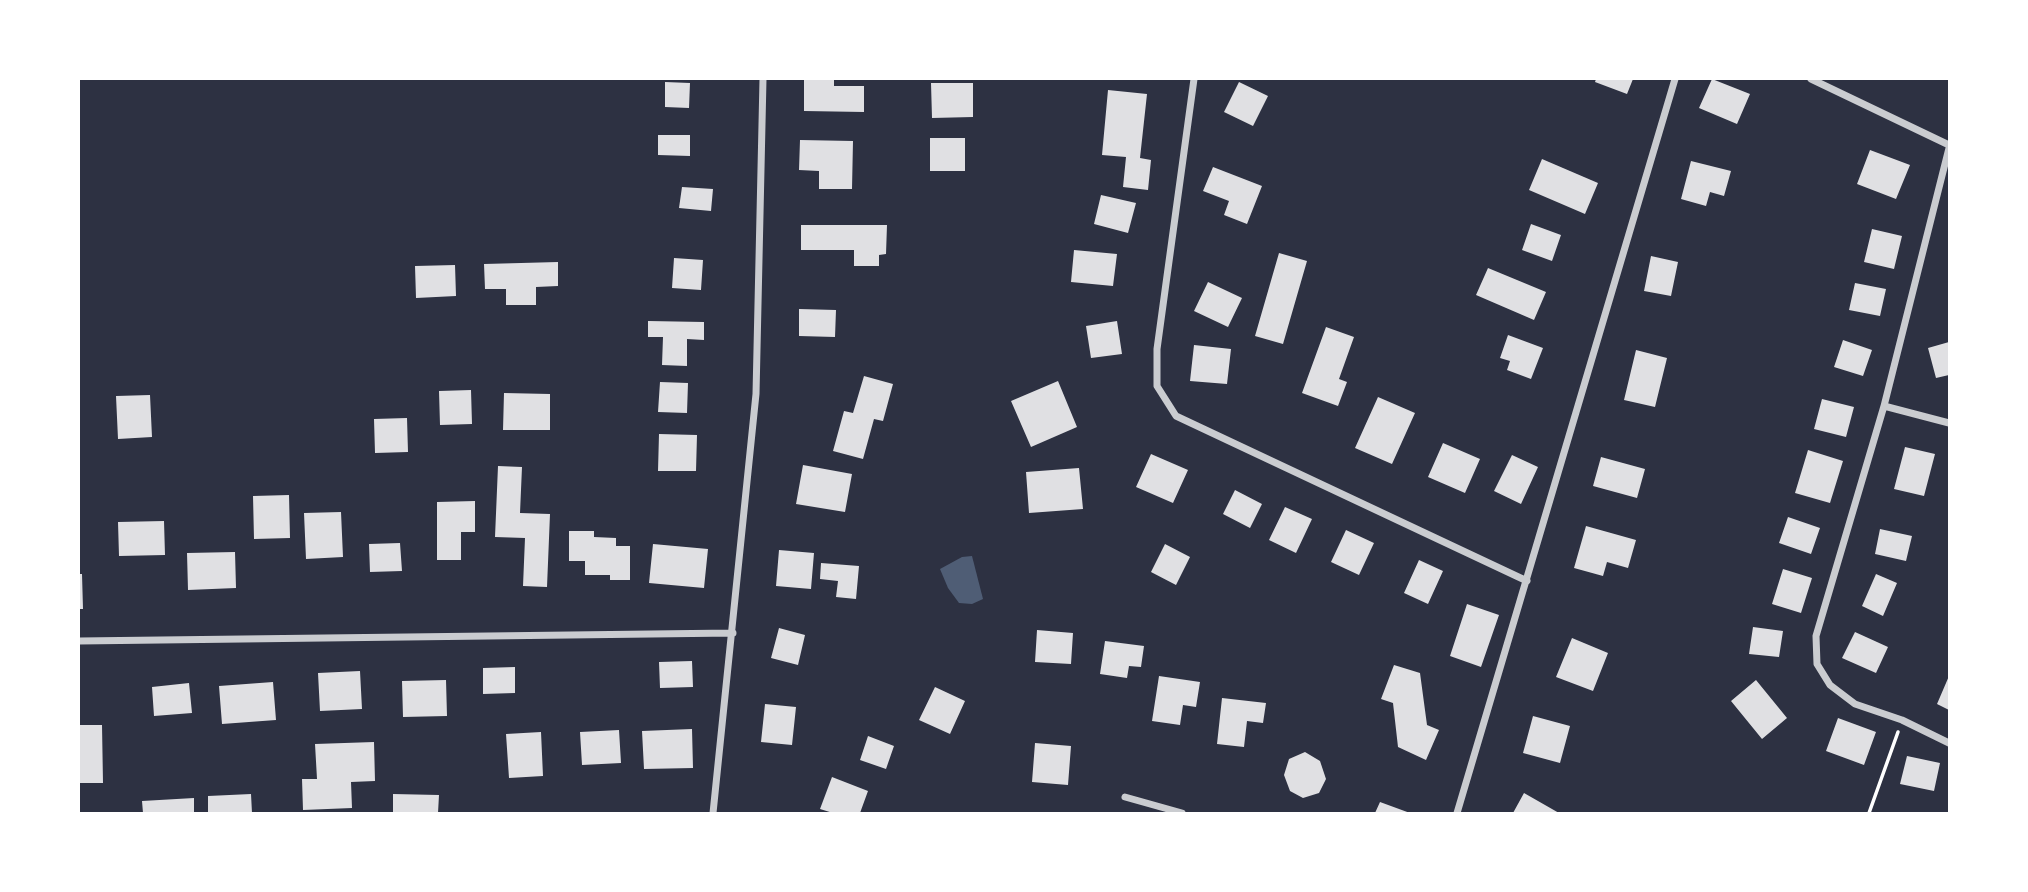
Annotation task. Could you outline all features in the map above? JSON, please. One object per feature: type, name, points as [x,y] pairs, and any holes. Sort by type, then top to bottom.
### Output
[{"type":"street","points":[[713,813],[756,394],[763,79]]},
{"type":"street","points":[[1194,79],[1157,349],[1157,386],[1175,416],[1527,581]]},
{"type":"street","points":[[1457,813],[1675,79]]},
{"type":"street","points":[[1811,79],[1949,146],[1884,406],[1816,636],[1817,664],[1830,685],[1855,704],[1902,720],[1949,743]]},
{"type":"street","points":[[1884,406],[1949,422]]},
{"type":"street","points":[[79,641],[733,633]]},
{"type":"street","points":[[1125,797],[1182,813]]},
{"type":"path","points":[[1869,813],[1902,720]]},
{"type":"water","points":[[972,556],[983,599],[972,604],[959,603],[948,588],[940,569],[962,557]]},
{"type":"building","points":[[804,79],[834,79],[834,86],[864,86],[864,112],[804,111]]},
{"type":"building","points":[[1596,79],[1633,79],[1627,94],[1595,82]]},
{"type":"building","points":[[1712,79],[1750,94],[1737,124],[1699,108]]},
{"type":"building","points":[[665,82],[690,83],[689,108],[665,107]]},
{"type":"building","points":[[1239,82],[1268,96],[1253,126],[1224,112]]},
{"type":"building","points":[[931,83],[973,83],[973,117],[932,118]]},
{"type":"building","points":[[1108,90],[1147,94],[1140,158],[1151,160],[1148,190],[1123,187],[1126,157],[1102,155]]},
{"type":"building","points":[[658,135],[690,135],[690,156],[658,155]]},
{"type":"building","points":[[930,138],[965,138],[965,171],[930,171]]},
{"type":"building","points":[[800,140],[853,141],[852,189],[819,189],[819,171],[799,170]]},
{"type":"building","points":[[1870,150],[1910,165],[1896,199],[1857,184]]},
{"type":"building","points":[[1542,159],[1598,183],[1585,214],[1529,190]]},
{"type":"building","points":[[1691,161],[1731,171],[1724,196],[1710,192],[1706,206],[1681,199]]},
{"type":"building","points":[[1213,167],[1262,186],[1247,224],[1224,215],[1229,201],[1203,191]]},
{"type":"building","points":[[682,187],[713,189],[711,211],[679,208]]},
{"type":"building","points":[[1101,195],[1136,203],[1128,233],[1094,224]]},
{"type":"building","points":[[1531,224],[1561,235],[1552,261],[1522,250]]},
{"type":"building","points":[[801,225],[887,225],[886,254],[879,255],[879,266],[854,266],[854,250],[801,250]]},
{"type":"building","points":[[1872,229],[1902,236],[1894,269],[1864,262]]},
{"type":"building","points":[[1074,250],[1117,254],[1113,286],[1071,282]]},
{"type":"building","points":[[1279,253],[1307,261],[1283,344],[1255,336]]},
{"type":"building","points":[[1651,256],[1678,262],[1671,296],[1644,291]]},
{"type":"building","points":[[674,258],[703,260],[701,290],[672,288]]},
{"type":"building","points":[[558,262],[558,286],[536,287],[536,305],[506,305],[506,289],[485,289],[484,264]]},
{"type":"building","points":[[455,265],[456,296],[416,298],[415,266]]},
{"type":"building","points":[[1488,268],[1546,292],[1534,320],[1476,295]]},
{"type":"building","points":[[1208,282],[1242,298],[1228,327],[1194,311]]},
{"type":"building","points":[[1855,283],[1886,289],[1880,316],[1849,310]]},
{"type":"building","points":[[799,309],[836,310],[835,337],[799,336]]},
{"type":"building","points":[[648,321],[704,322],[704,340],[687,339],[687,366],[662,365],[663,337],[648,337]]},
{"type":"building","points":[[1117,321],[1122,354],[1091,358],[1086,326]]},
{"type":"building","points":[[1326,327],[1354,337],[1339,379],[1347,382],[1338,406],[1302,393]]},
{"type":"building","points":[[1508,335],[1543,348],[1531,379],[1507,370],[1510,361],[1500,358]]},
{"type":"building","points":[[1843,340],[1872,350],[1863,376],[1834,367]]},
{"type":"building","points":[[1949,342],[1949,375],[1936,378],[1928,348]]},
{"type":"building","points":[[1194,345],[1231,349],[1227,384],[1190,381]]},
{"type":"building","points":[[1636,350],[1667,358],[1655,407],[1624,400]]},
{"type":"building","points":[[864,376],[893,384],[883,421],[874,419],[863,459],[833,451],[844,411],[853,413]]},
{"type":"building","points":[[1058,381],[1077,427],[1031,447],[1011,401]]},
{"type":"building","points":[[660,382],[688,383],[687,413],[658,412]]},
{"type":"building","points":[[471,390],[472,424],[440,425],[439,391]]},
{"type":"building","points":[[504,393],[550,394],[550,430],[503,430]]},
{"type":"building","points":[[150,395],[152,437],[118,439],[116,396]]},
{"type":"building","points":[[1378,397],[1415,413],[1392,464],[1355,448]]},
{"type":"building","points":[[1822,399],[1854,407],[1846,437],[1814,429]]},
{"type":"building","points":[[407,418],[408,452],[375,453],[374,419]]},
{"type":"building","points":[[659,434],[697,435],[696,471],[658,471]]},
{"type":"building","points":[[1443,443],[1480,459],[1465,493],[1428,477]]},
{"type":"building","points":[[1905,447],[1935,454],[1924,496],[1894,489]]},
{"type":"building","points":[[1808,450],[1843,461],[1830,503],[1795,493]]},
{"type":"building","points":[[1151,454],[1188,470],[1173,503],[1136,487]]},
{"type":"building","points":[[1512,455],[1538,467],[1521,504],[1494,491]]},
{"type":"building","points":[[1601,457],[1645,469],[1637,498],[1593,486]]},
{"type":"building","points":[[803,465],[852,474],[845,512],[796,504]]},
{"type":"building","points":[[498,466],[522,467],[520,513],[550,514],[547,587],[523,586],[525,538],[495,537]]},
{"type":"building","points":[[1079,468],[1083,509],[1029,513],[1026,472]]},
{"type":"building","points":[[1235,490],[1262,504],[1250,528],[1223,514]]},
{"type":"building","points":[[289,495],[290,538],[254,539],[253,496]]},
{"type":"building","points":[[475,501],[475,532],[461,532],[461,560],[437,560],[437,502]]},
{"type":"building","points":[[1285,507],[1312,519],[1296,553],[1269,540]]},
{"type":"building","points":[[341,512],[343,557],[306,559],[304,513]]},
{"type":"building","points":[[1788,517],[1820,528],[1811,554],[1779,543]]},
{"type":"building","points":[[164,521],[165,555],[119,556],[118,522]]},
{"type":"building","points":[[1586,526],[1636,540],[1628,568],[1607,562],[1603,576],[1574,568]]},
{"type":"building","points":[[1880,529],[1912,536],[1906,561],[1875,554]]},
{"type":"building","points":[[1346,530],[1374,543],[1359,575],[1331,562]]},
{"type":"building","points":[[569,531],[594,531],[594,537],[616,538],[616,546],[630,546],[630,580],[610,580],[610,575],[585,575],[585,561],[569,561]]},
{"type":"building","points":[[400,543],[402,571],[370,572],[369,544]]},
{"type":"building","points":[[653,544],[708,549],[704,588],[649,583]]},
{"type":"building","points":[[1165,544],[1190,557],[1176,585],[1151,572]]},
{"type":"building","points":[[779,550],[814,553],[811,589],[776,586]]},
{"type":"building","points":[[235,552],[236,588],[188,590],[187,553]]},
{"type":"building","points":[[1419,560],[1443,571],[1428,604],[1404,593]]},
{"type":"building","points":[[821,563],[859,566],[856,599],[836,597],[838,581],[820,579]]},
{"type":"building","points":[[1783,569],[1812,578],[1801,613],[1772,604]]},
{"type":"building","points":[[79,574],[82,574],[83,609],[79,609]]},
{"type":"building","points":[[1876,574],[1897,583],[1883,616],[1862,606]]},
{"type":"building","points":[[1467,604],[1499,615],[1481,667],[1450,656]]},
{"type":"building","points":[[1753,627],[1783,631],[1779,657],[1749,654]]},
{"type":"building","points":[[779,628],[805,635],[798,665],[771,658]]},
{"type":"building","points":[[1037,630],[1073,633],[1071,664],[1035,662]]},
{"type":"building","points":[[1855,632],[1888,647],[1876,673],[1842,658]]},
{"type":"building","points":[[1572,638],[1608,653],[1593,691],[1556,677]]},
{"type":"building","points":[[1105,641],[1144,646],[1141,667],[1129,666],[1127,678],[1100,674]]},
{"type":"building","points":[[692,661],[693,687],[660,688],[659,662]]},
{"type":"building","points":[[1394,665],[1420,673],[1427,725],[1439,730],[1426,760],[1398,747],[1393,703],[1381,699]]},
{"type":"building","points":[[515,667],[515,693],[483,694],[483,668]]},
{"type":"building","points":[[360,671],[362,709],[320,711],[318,673]]},
{"type":"building","points":[[1159,676],[1200,682],[1196,707],[1183,705],[1180,725],[1152,721]]},
{"type":"building","points":[[1949,676],[1949,710],[1937,704]]},
{"type":"building","points":[[446,680],[447,716],[403,717],[402,681]]},
{"type":"building","points":[[1756,680],[1787,718],[1762,739],[1731,701]]},
{"type":"building","points":[[273,682],[276,720],[222,724],[219,686]]},
{"type":"building","points":[[189,683],[192,713],[154,716],[152,687]]},
{"type":"building","points":[[935,687],[965,701],[950,734],[919,720]]},
{"type":"building","points":[[1222,698],[1266,703],[1263,723],[1247,721],[1244,747],[1217,744]]},
{"type":"building","points":[[765,704],[796,707],[792,745],[761,742]]},
{"type":"building","points":[[1533,716],[1570,726],[1560,763],[1523,753]]},
{"type":"building","points":[[1838,718],[1876,732],[1864,765],[1826,751]]},
{"type":"building","points":[[79,725],[102,725],[103,783],[79,783]]},
{"type":"building","points":[[692,729],[693,768],[644,769],[642,731]]},
{"type":"building","points":[[619,730],[621,763],[582,765],[580,732]]},
{"type":"building","points":[[541,732],[543,776],[509,778],[506,734]]},
{"type":"building","points":[[868,736],[894,746],[886,769],[860,760]]},
{"type":"building","points":[[374,742],[375,781],[351,782],[352,808],[303,810],[302,779],[317,779],[315,744]]},
{"type":"building","points":[[1035,743],[1071,746],[1068,785],[1032,782]]},
{"type":"building","points":[[1305,752],[1320,761],[1326,779],[1319,793],[1303,798],[1290,791],[1284,775],[1289,759]]},
{"type":"building","points":[[1907,756],[1940,763],[1934,791],[1900,784]]},
{"type":"building","points":[[832,777],[868,791],[860,813],[833,813],[820,809]]},
{"type":"building","points":[[1524,793],[1559,813],[1513,813]]},
{"type":"building","points":[[251,794],[252,813],[208,813],[208,796]]},
{"type":"building","points":[[393,794],[439,795],[438,813],[393,813]]},
{"type":"building","points":[[194,798],[194,813],[143,813],[142,801]]},
{"type":"building","points":[[1380,802],[1410,813],[1375,813]]}]
